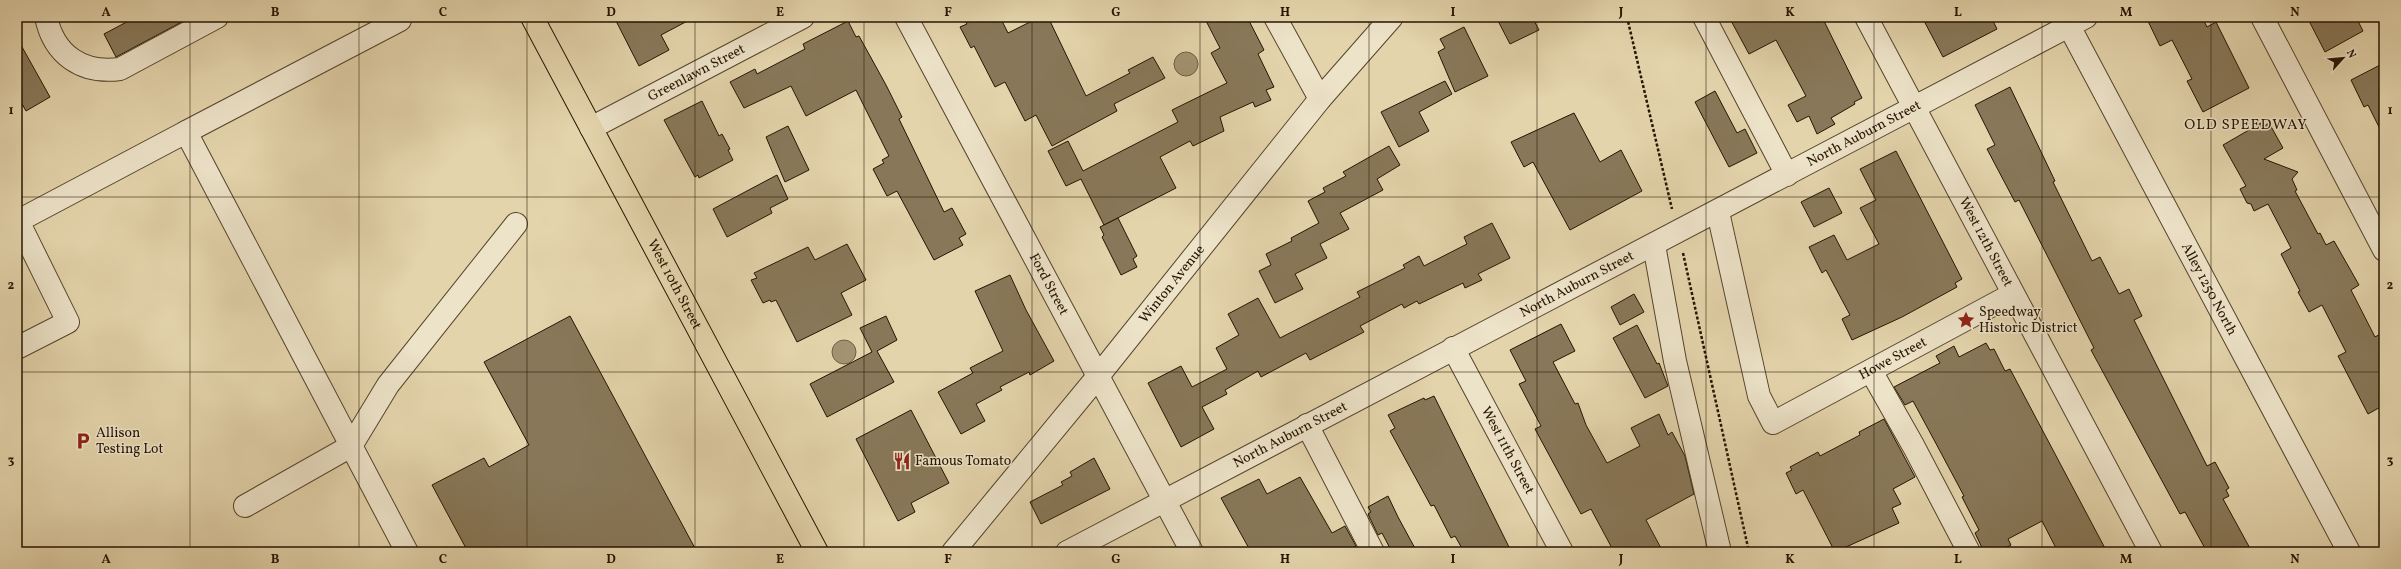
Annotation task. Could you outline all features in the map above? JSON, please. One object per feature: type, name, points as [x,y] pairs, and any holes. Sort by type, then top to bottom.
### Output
[{"type":"main road","name":"West 10th Street","points":[[532,17],[817,552]]},
{"type":"street","points":[[46,17],[62,52],[90,69],[110,71],[120,70],[217,17]]},
{"type":"street","name":"Greenlawn Street","points":[[591,128],[803,17]]},
{"type":"street","name":"Ford Street","points":[[906,17],[1192,552]]},
{"type":"street","points":[[1275,17],[1320,99]]},
{"type":"street","name":"Winton Avenue","points":[[953,552],[1098,375],[1320,99],[1392,17]]},
{"type":"street","points":[[1704,17],[1787,175]]},
{"type":"street","name":"West 12th Street","points":[[1866,17],[2151,552]]},
{"type":"street","points":[[2262,17],[2384,250]]},
{"type":"street","points":[[17,348],[68,322],[18,221],[400,20]]},
{"type":"street","name":"North Auburn Street","points":[[1067,552],[1453,348],[1718,212],[1914,108],[2066,23]]},
{"type":"street","name":"Alley 1250 North","points":[[2066,23],[2349,552]]},
{"type":"street","points":[[186,132],[407,552]]},
{"type":"street","name":"Howe Street","points":[[1718,212],[1759,396],[1773,423],[2013,294]]},
{"type":"street","points":[[245,506],[351,446],[388,385],[516,224]]},
{"type":"street","points":[[1654,245],[1675,361],[1720,552]]},
{"type":"street","name":"West 11th Street","points":[[1453,348],[1562,552]]},
{"type":"street","points":[[1871,371],[1969,552]]},
{"type":"street","points":[[1307,425],[1373,552]]},
{"type":"path","points":[[1627,17],[1678,232],[1749,552]]},
{"type":"shaded area","points":[[1186,52],[1195,55],[1198,64],[1195,73],[1186,76],[1177,73],[1174,64],[1177,55]]},
{"type":"shaded area","points":[[844,340],[853,343],[856,352],[853,361],[844,364],[835,361],[832,352],[835,343]]},
{"type":"building","points":[[136,17],[191,17],[116,57],[104,34]]},
{"type":"building","points":[[614,17],[695,17],[661,35],[669,50],[639,66]]},
{"type":"building","points":[[962,17],[1000,17],[1008,33],[1040,17],[1048,17],[1086,96],[1130,73],[1128,70],[1153,57],[1165,78],[1114,104],[1117,111],[1052,146],[1036,115],[1025,121],[1005,82],[995,87],[974,46],[971,48],[960,27],[967,24]]},
{"type":"building","points":[[1204,17],[1247,17],[1264,50],[1258,54],[1274,87],[1266,90],[1271,100],[1255,107],[1253,102],[1220,117],[1224,131],[1193,146],[1190,141],[1160,157],[1176,188],[1104,225],[1081,179],[1066,186],[1048,151],[1068,141],[1083,171],[1178,122],[1172,110],[1227,83],[1211,53],[1220,48]]},
{"type":"building","points":[[1496,17],[1532,17],[1539,30],[1510,44]]},
{"type":"building","points":[[1729,17],[1822,17],[1862,98],[1854,102],[1855,104],[1831,118],[1835,124],[1817,134],[1809,116],[1797,122],[1788,105],[1806,96],[1776,40],[1749,54]]},
{"type":"building","points":[[1922,17],[1991,17],[1997,29],[1943,57]]},
{"type":"building","points":[[2146,17],[2202,17],[2207,27],[2216,22],[2249,88],[2203,112],[2187,81],[2192,79],[2172,40],[2160,46]]},
{"type":"building","points":[[2307,17],[2356,17],[2363,31],[2325,52]]},
{"type":"building","points":[[848,21],[856,37],[859,36],[886,85],[902,117],[899,119],[944,212],[952,208],[966,234],[959,238],[963,245],[934,260],[897,191],[887,196],[873,169],[884,163],[882,160],[889,156],[856,90],[806,116],[791,86],[744,108],[730,82],[755,69],[757,74],[805,49],[803,44]]},
{"type":"building","points":[[1464,27],[1488,76],[1455,92],[1438,52],[1445,48],[1440,39]]},
{"type":"building","points":[[17,38],[50,97],[26,111],[17,95]]},
{"type":"building","points":[[2384,63],[2384,137],[2368,105],[2364,107],[2351,80]]},
{"type":"building","points":[[1445,81],[1452,94],[1419,112],[1429,131],[1399,147],[1381,112]]},
{"type":"building","points":[[2010,87],[2055,181],[2053,182],[2092,261],[2100,257],[2119,294],[2129,289],[2142,316],[2134,320],[2207,466],[2215,462],[2229,488],[2226,490],[2229,496],[2223,499],[2252,552],[2207,552],[2185,512],[2180,514],[2091,350],[2094,348],[2019,200],[2015,202],[1987,149],[1995,145],[1975,105]]},
{"type":"building","points":[[1715,91],[1737,133],[1745,129],[1757,153],[1729,167],[1695,102]]},
{"type":"building","points":[[702,101],[719,136],[722,134],[730,149],[728,150],[733,160],[699,178],[698,175],[695,177],[664,120]]},
{"type":"building","points":[[1574,113],[1600,162],[1621,150],[1642,191],[1570,230],[1533,162],[1524,167],[1511,142]]},
{"type":"building","points":[[2261,123],[2263,127],[2269,123],[2283,148],[2264,159],[2298,172],[2292,179],[2297,190],[2295,191],[2318,234],[2320,233],[2326,245],[2334,241],[2359,285],[2351,290],[2375,337],[2384,332],[2384,405],[2368,414],[2338,356],[2346,352],[2322,305],[2309,312],[2298,292],[2300,291],[2281,254],[2291,248],[2268,204],[2254,211],[2251,204],[2247,203],[2240,189],[2246,186],[2223,145]]},
{"type":"building","points":[[788,126],[809,170],[785,182],[766,137]]},
{"type":"building","points":[[1389,146],[1400,165],[1377,179],[1383,190],[1340,213],[1349,229],[1320,244],[1327,258],[1295,274],[1303,289],[1275,303],[1259,271],[1271,265],[1266,254],[1292,241],[1291,238],[1319,223],[1308,201],[1325,192],[1323,188],[1346,176],[1343,172]]},
{"type":"building","points":[[1896,151],[1962,279],[1955,283],[1957,287],[1902,317],[1852,340],[1842,319],[1850,315],[1826,270],[1822,273],[1809,247],[1834,235],[1847,260],[1879,244],[1860,208],[1876,200],[1860,169]]},
{"type":"building","points":[[777,175],[788,199],[770,208],[772,213],[727,237],[713,209]]},
{"type":"building","points":[[1829,188],[1842,213],[1814,227],[1801,202]]},
{"type":"building","points":[[1118,218],[1137,256],[1133,259],[1137,267],[1121,275],[1102,237],[1104,235],[1100,227]]},
{"type":"building","points":[[1492,223],[1510,258],[1478,274],[1482,280],[1465,288],[1463,283],[1419,304],[1417,301],[1404,308],[1402,304],[1360,326],[1364,332],[1310,360],[1306,353],[1261,377],[1258,371],[1225,390],[1227,394],[1202,407],[1214,429],[1181,447],[1148,383],[1181,366],[1192,387],[1227,369],[1216,348],[1239,335],[1228,314],[1258,298],[1280,338],[1360,297],[1357,292],[1405,268],[1403,265],[1419,256],[1424,266],[1467,244],[1464,237]]},
{"type":"building","points":[[847,244],[866,280],[841,293],[852,315],[797,342],[776,300],[771,302],[770,300],[763,303],[751,280],[757,278],[754,273],[808,247],[815,260]]},
{"type":"building","points":[[1010,275],[1026,310],[1054,361],[1030,375],[1029,372],[1000,387],[1002,390],[976,404],[985,421],[961,434],[938,392],[973,373],[970,368],[1003,351],[975,291]]},
{"type":"building","points":[[1634,294],[1644,312],[1620,325],[1611,307]]},
{"type":"building","points":[[570,316],[697,552],[468,552],[432,485],[484,458],[489,467],[529,445],[484,362]]},
{"type":"building","points":[[886,316],[897,340],[877,351],[894,382],[827,417],[810,384],[872,352],[860,328]]},
{"type":"building","points":[[1561,324],[1575,351],[1553,362],[1575,404],[1578,403],[1586,425],[1607,463],[1640,446],[1631,428],[1659,414],[1668,435],[1672,432],[1685,456],[1694,494],[1646,520],[1663,552],[1614,552],[1591,509],[1581,514],[1535,429],[1541,426],[1519,384],[1526,381],[1510,350]]},
{"type":"building","points":[[1637,325],[1657,364],[1659,363],[1668,386],[1645,398],[1613,338]]},
{"type":"building","points":[[1986,343],[1990,350],[1994,349],[2005,371],[2010,369],[2107,552],[2058,552],[2042,521],[2008,539],[2011,545],[1997,552],[1984,552],[1975,533],[1979,530],[1962,497],[1964,496],[1913,401],[1905,405],[1894,387],[1940,363],[1936,356],[1954,346],[1959,357]]},
{"type":"building","points":[[1434,396],[1509,547],[1499,552],[1464,552],[1455,536],[1451,538],[1434,505],[1431,506],[1390,431],[1395,428],[1388,415],[1424,398],[1425,400]]},
{"type":"building","name":"Famous Tomato","points":[[911,410],[949,483],[911,503],[915,512],[898,521],[856,439]]},
{"type":"building","points":[[1884,419],[1915,477],[1893,489],[1901,504],[1892,508],[1899,523],[1835,552],[1803,490],[1796,494],[1786,473],[1792,470],[1790,467],[1818,452],[1820,456],[1860,435],[1859,432]]},
{"type":"building","points":[[1094,458],[1110,489],[1041,524],[1030,502],[1063,485],[1061,482],[1072,476],[1070,472]]},
{"type":"building","points":[[1300,477],[1332,533],[1345,526],[1356,546],[1345,552],[1251,552],[1221,498],[1259,479],[1267,494]]},
{"type":"building","points":[[1388,496],[1417,552],[1392,552],[1382,533],[1378,535],[1368,514],[1371,512],[1368,507]]},
{"type":"place","name":"Speedway Historic District","points":[[1966,320]]},
{"type":"place","name":"Allison Testing Lot","points":[[83,441]]},
{"type":"place","name":"Famous Tomato","points":[[902,461]]},
{"type":"district","name":"OLD SPEEDWAY","points":[[2246,125]]}]
